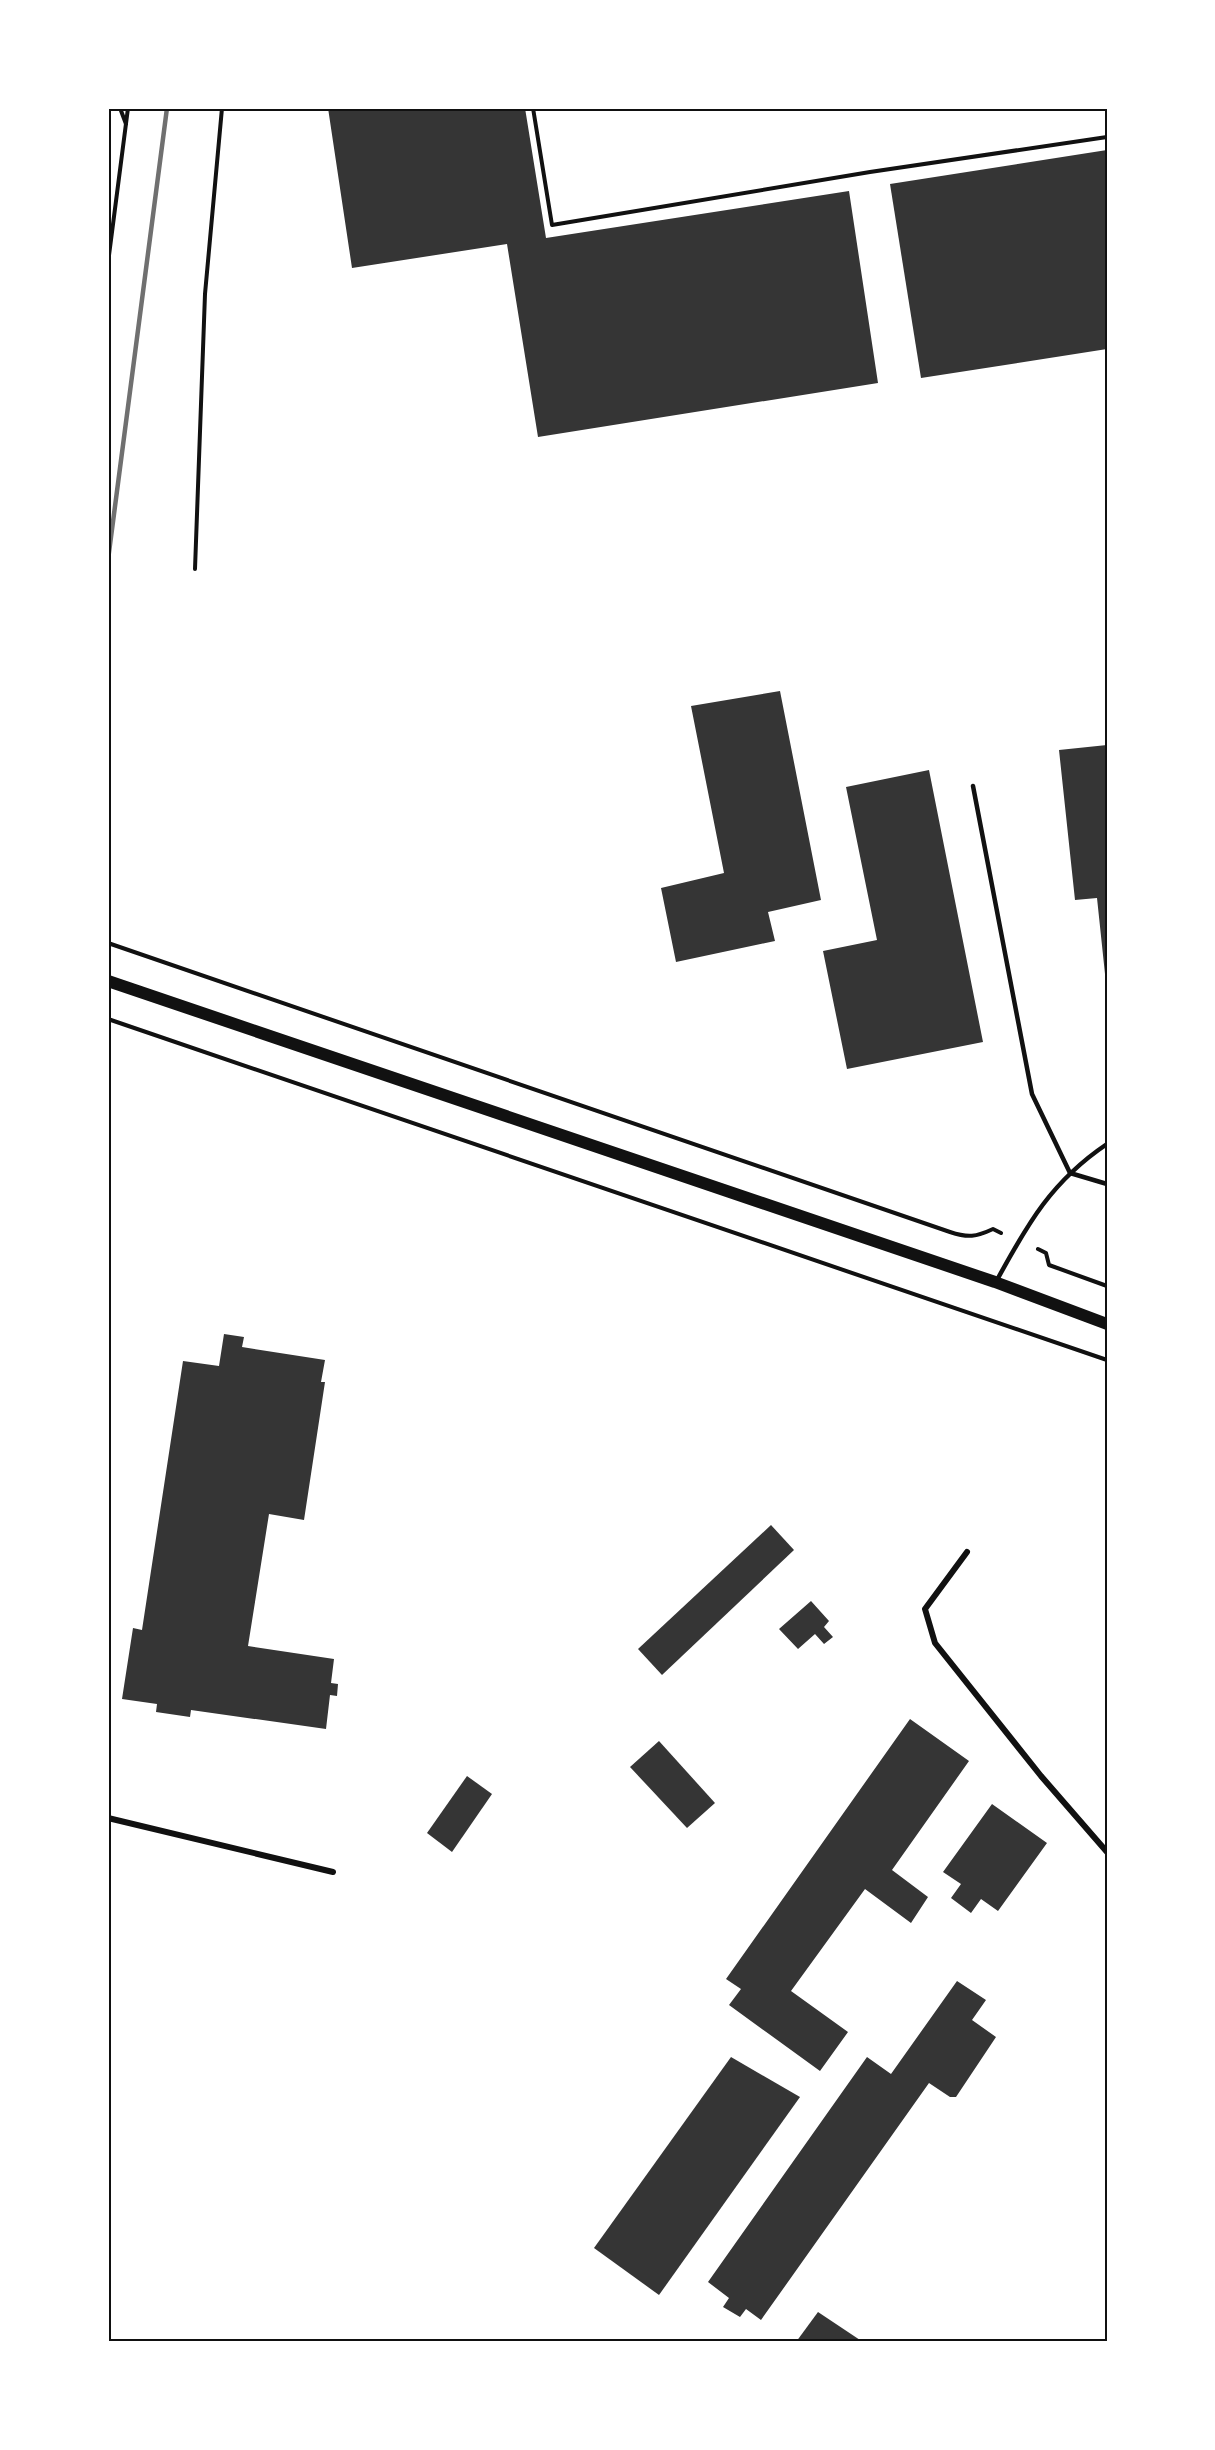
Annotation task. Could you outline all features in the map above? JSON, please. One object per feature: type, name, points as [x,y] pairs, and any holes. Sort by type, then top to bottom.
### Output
[{"type":"main road","points":[[108,981],[995,1282],[1107,1324]]},
{"type":"street","points":[[967,1552],[925,1609],[935,1643],[1041,1776],[1107,1851]]},
{"type":"street","points":[[108,1818],[333,1872]]},
{"type":"lane","points":[[973,786],[1032,1094],[1070,1173],[1107,1184]]},
{"type":"lane","points":[[995,1282],[1043,1201],[1070,1173],[1107,1144]]},
{"type":"path","points":[[120,108],[127,125]]},
{"type":"path","points":[[108,263],[128,108]]},
{"type":"path","points":[[195,570],[205,294],[222,108]]},
{"type":"path","points":[[533,108],[552,225],[870,172],[1107,137]]},
{"type":"path","points":[[108,943],[950,1232],[976,1237],[993,1229],[1046,1253],[1049,1265],[1107,1287]]},
{"type":"path","points":[[108,1019],[1107,1360]]},
{"type":"building","points":[[328,108],[525,108],[546,238],[849,191],[878,383],[538,437],[507,244],[352,268]]},
{"type":"building","points":[[1107,150],[1107,349],[921,378],[890,184]]},
{"type":"building","points":[[780,691],[821,900],[768,912],[775,941],[676,962],[661,888],[724,873],[691,706]]},
{"type":"building","points":[[1107,745],[1107,974],[1105,974],[1097,898],[1075,900],[1059,750]]},
{"type":"building","points":[[929,770],[983,1042],[847,1069],[823,951],[877,940],[846,787]]},
{"type":"building","points":[[224,1334],[244,1337],[242,1347],[325,1360],[321,1382],[325,1382],[304,1520],[269,1514],[248,1646],[334,1659],[331,1683],[338,1684],[337,1696],[330,1695],[326,1729],[191,1710],[190,1717],[156,1712],[157,1704],[122,1699],[133,1628],[142,1630],[183,1361],[219,1366]]},
{"type":"building","points":[[771,1525],[794,1550],[662,1675],[638,1649]]},
{"type":"building","points":[[811,1601],[829,1621],[824,1627],[833,1637],[824,1644],[815,1634],[798,1649],[779,1629]]},
{"type":"building","points":[[910,1719],[969,1761],[892,1870],[928,1897],[911,1923],[865,1889],[791,1991],[848,2032],[820,2071],[729,2005],[741,1989],[726,1979]]},
{"type":"building","points":[[659,1741],[715,1803],[687,1828],[630,1767]]},
{"type":"building","points":[[467,1776],[492,1794],[452,1852],[427,1833]]},
{"type":"building","points":[[992,1804],[1047,1843],[998,1911],[981,1899],[971,1913],[951,1898],[961,1884],[943,1872]]},
{"type":"building","points":[[957,1981],[986,2000],[972,2020],[996,2037],[956,2097],[950,2097],[929,2083],[761,2320],[746,2309],[740,2317],[723,2307],[729,2298],[708,2282],[867,2057],[891,2074]]},
{"type":"building","points":[[731,2057],[800,2097],[659,2295],[594,2248]]},
{"type":"building","points":[[818,2312],[863,2342],[796,2342]]},
{"type":"railway","points":[[108,560],[167,108]]}]
